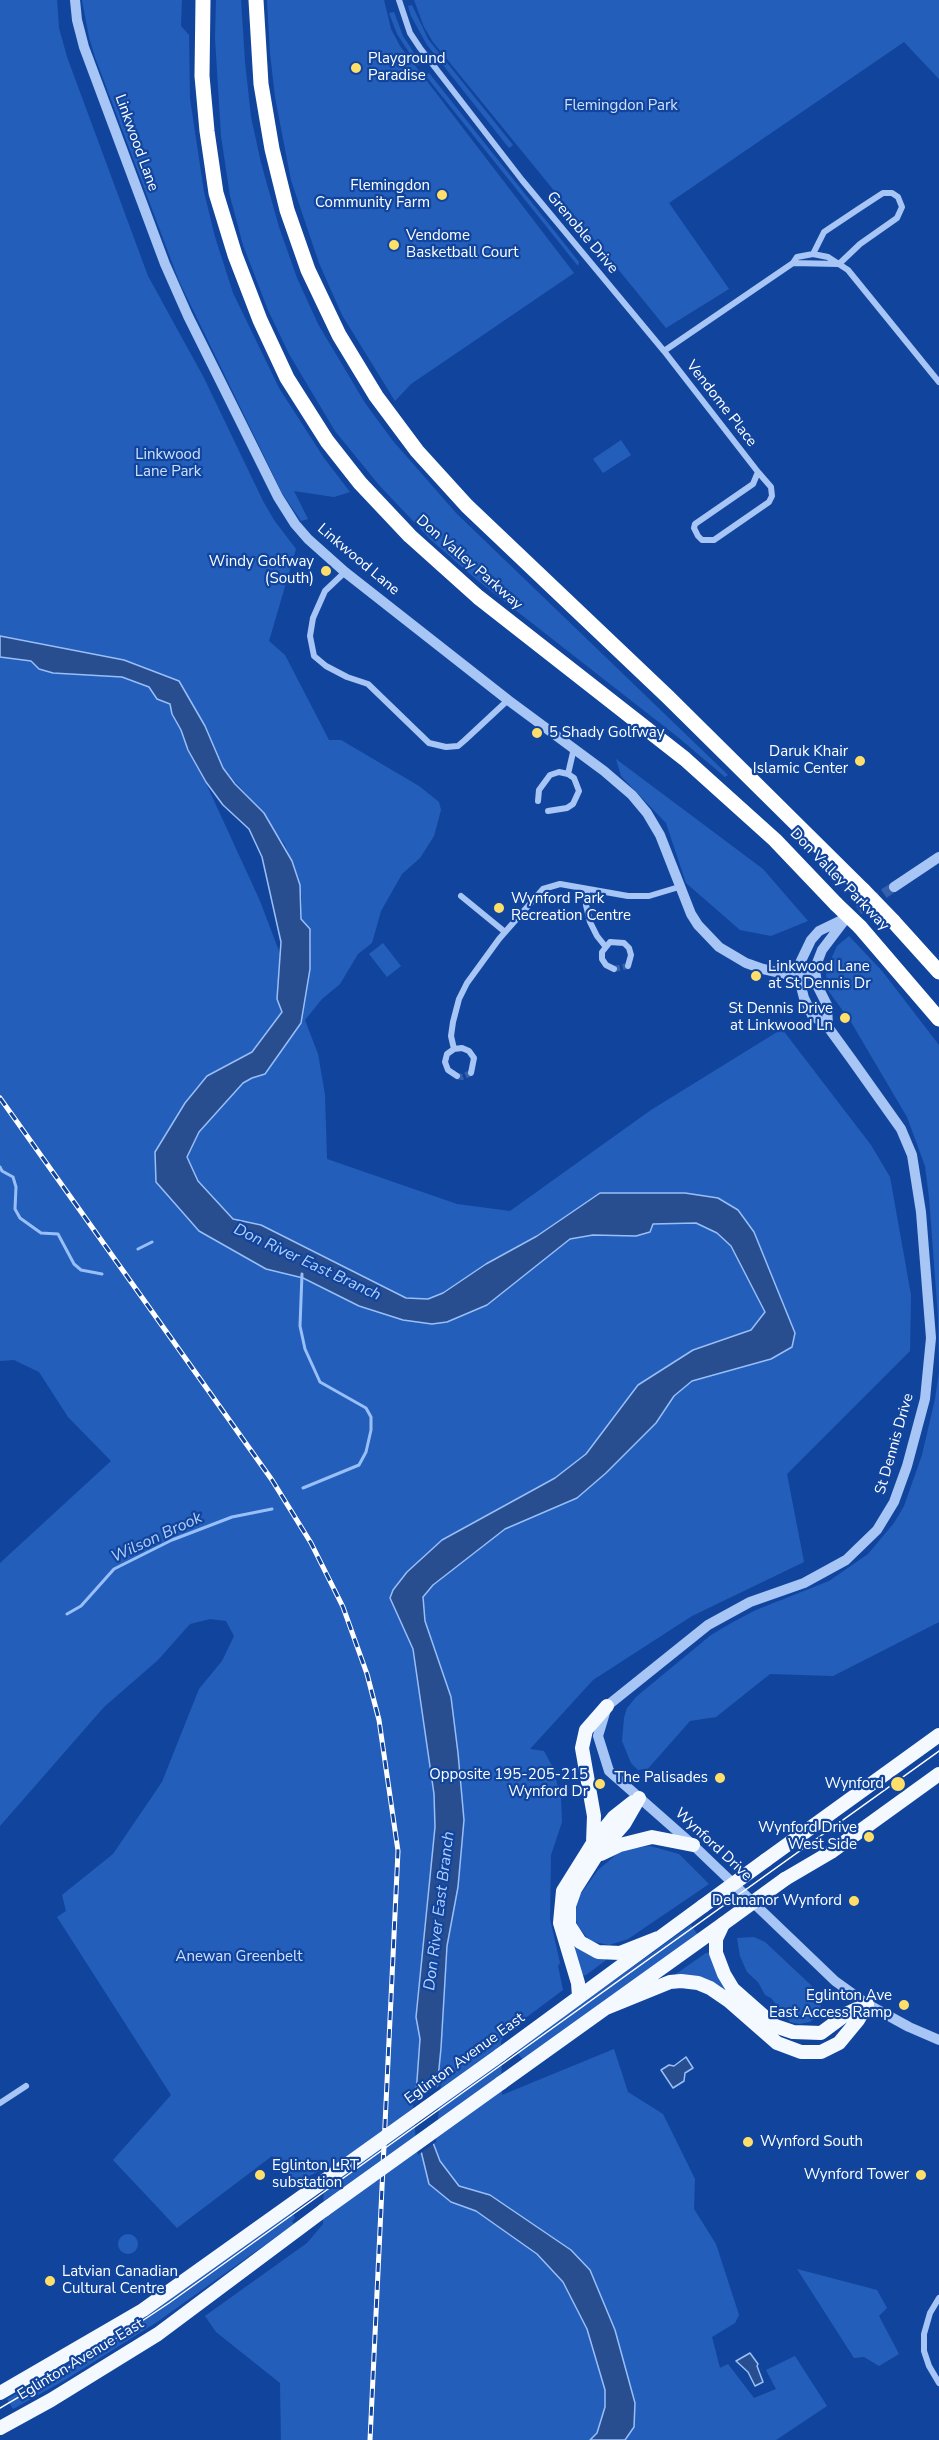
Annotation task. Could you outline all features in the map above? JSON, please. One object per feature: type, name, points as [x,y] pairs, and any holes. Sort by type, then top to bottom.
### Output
[{"type":"highway","name":"Don Valley Parkway","points":[[203,0],[202,76],[216,193],[235,255],[260,320],[287,378],[327,441],[360,483],[410,536],[478,597],[685,759],[775,840],[860,927],[939,1019]]},
{"type":"highway","name":"Don Valley Parkway","points":[[256,0],[261,84],[272,149],[287,210],[308,270],[339,334],[376,396],[417,451],[467,506],[668,697],[863,890],[939,972]]},
{"type":"main road","points":[[595,1850],[594,1816],[582,1748],[586,1730],[607,1707]]},
{"type":"main road","name":"Eglinton Avenue East","points":[[0,2393],[143,2310],[501,2055],[658,1938],[939,1735]]},
{"type":"main road","name":"Eglinton Avenue East","points":[[0,2428],[51,2400],[158,2334],[324,2210],[785,1879],[831,1852],[939,1774]]},
{"type":"main road","points":[[639,1798],[614,1817],[570,1900],[568,1919],[580,1942],[590,1949],[612,1954],[658,1938]]},
{"type":"main road","points":[[579,1996],[578,1983],[560,1923],[560,1900],[567,1883],[595,1850],[652,1837],[693,1845]]},
{"type":"main road","points":[[723,1924],[716,1940],[716,1953],[724,1974],[733,1989],[775,2026],[793,2032],[821,2033],[848,2013],[867,2004]]},
{"type":"main road","points":[[606,2008],[670,1982],[698,1983],[729,2001],[777,2043],[801,2052],[821,2052],[839,2043],[858,2020],[867,2004]]},
{"type":"street","name":"Linkwood Lane","points":[[75,0],[77,20],[84,46],[165,264],[188,316],[287,512],[309,539],[345,572],[508,700],[613,778],[644,809],[662,840],[679,887],[698,925],[719,947],[746,963],[798,975],[816,976]]},
{"type":"street","name":"Grenoble Drive","points":[[399,0],[410,33],[420,48],[522,180],[664,351]]},
{"type":"street","points":[[793,263],[839,264],[860,244],[897,218],[902,207],[898,197],[892,193],[883,193],[844,218],[821,235],[813,254]]},
{"type":"street","points":[[664,351],[793,263],[797,257],[813,254],[828,257],[848,270],[939,382]]},
{"type":"street","name":"Vendome Place","points":[[664,351],[771,487],[772,496],[769,501],[714,540],[702,540],[694,528],[695,524],[753,484],[758,472]]},
{"type":"street","points":[[345,572],[325,591],[313,618],[310,636],[314,656],[326,666],[347,677],[368,684],[429,743],[446,747],[458,746],[508,700]]},
{"type":"street","points":[[567,774],[574,748]]},
{"type":"street","points":[[538,801],[539,790],[550,775],[559,772],[567,774],[578,784],[577,798],[567,808],[548,811]]},
{"type":"street","points":[[894,887],[939,857]]},
{"type":"street","points":[[454,1049],[452,1026],[459,999],[476,969],[543,889],[560,884],[587,890],[638,896],[668,892],[679,887]]},
{"type":"street","points":[[587,890],[586,905],[590,922],[605,946]]},
{"type":"street","points":[[461,896],[505,932]]},
{"type":"street","points":[[798,975],[800,963],[811,940],[819,931],[846,918],[822,950],[815,968],[816,976]]},
{"type":"street","points":[[614,969],[606,965],[602,959],[605,946],[610,942],[624,943],[629,948],[631,955],[628,966]]},
{"type":"street","name":"St Dennis Drive","points":[[607,1707],[708,1625],[750,1602],[804,1583],[846,1560],[877,1530],[900,1489],[925,1399],[930,1338],[921,1212],[912,1155],[901,1129],[828,1027],[812,1015],[804,998],[798,975]]},
{"type":"street","name":"St Dennis Drive","points":[[816,976],[826,1005],[828,1027]]},
{"type":"street","points":[[457,1076],[448,1071],[445,1062],[447,1054],[454,1049],[462,1048],[470,1051],[474,1058],[471,1073]]},
{"type":"street","points":[[607,1707],[598,1736],[609,1771],[639,1798]]},
{"type":"street","name":"Wynford Drive","points":[[639,1798],[693,1845],[835,1981],[867,2004],[939,2040]]},
{"type":"street","points":[[0,2103],[26,2086]]},
{"type":"street","points":[[939,2298],[930,2313],[924,2334],[924,2351],[929,2366],[939,2383]]},
{"type":"green space","points":[[0,0],[57,0],[59,28],[67,57],[148,276],[204,378],[263,501],[296,549],[269,641],[285,655],[329,740],[341,740],[419,786],[439,802],[441,810],[434,836],[420,858],[402,874],[381,911],[372,943],[358,954],[340,984],[322,999],[305,1020],[318,1054],[325,1095],[327,1159],[457,1204],[510,1211],[651,1110],[782,1029],[871,1145],[890,1177],[911,1295],[910,1351],[787,1474],[804,1562],[692,1616],[593,1680],[530,1749],[544,1751],[552,1766],[561,1798],[562,1822],[551,1855],[550,1919],[560,1963],[558,1966],[563,1990],[508,2031],[501,2041],[502,2095],[614,2049],[628,2092],[663,2114],[695,2179],[694,2209],[716,2244],[739,2315],[735,2323],[712,2337],[720,2368],[728,2364],[754,2398],[776,2389],[766,2370],[795,2356],[827,2406],[776,2440],[281,2440],[280,2383],[216,2332],[205,2316],[307,2243],[323,2224],[324,2169],[294,2183],[272,2156],[177,2228],[113,2160],[171,2095],[57,1917],[66,1911],[62,1895],[113,1854],[162,1782],[199,1689],[222,1661],[234,1636],[226,1621],[210,1619],[190,1624],[158,1660],[104,1707],[0,1826],[0,1563],[111,1461],[68,1417],[39,1372],[14,1360],[0,1361]],"holes":[[[223,768],[268,818],[271,827],[284,843],[299,879],[302,899],[301,919],[310,929],[308,983],[302,1012],[260,901],[204,779]]]},
{"type":"green space","points":[[82,0],[182,0],[181,26],[189,35],[190,99],[204,192],[215,237],[233,293],[279,388],[324,458],[350,492],[334,497],[294,491],[308,519],[301,521],[282,493],[179,281],[95,57]]},
{"type":"green space","points":[[216,0],[241,0],[251,117],[279,227],[297,278],[318,324],[365,403],[393,441],[456,513],[728,775],[725,777],[679,738],[477,580],[431,540],[379,485],[335,431],[289,354],[268,310],[243,245],[230,196],[221,136],[215,38]]},
{"type":"green space","points":[[267,0],[384,0],[391,29],[400,46],[574,273],[411,384],[395,401],[342,315],[319,263],[291,180],[275,97]]},
{"type":"green space","name":"Flemingdon Park","points":[[414,0],[939,0],[939,79],[904,42],[669,203],[729,289],[666,328],[433,42],[424,27]]},
{"type":"green space","points":[[412,5],[428,39],[513,145],[509,148],[427,45],[411,16],[408,6]]},
{"type":"green space","points":[[394,12],[403,36],[420,62],[418,66],[397,34],[389,13]]},
{"type":"green space","points":[[429,73],[579,262],[578,266],[425,75]]},
{"type":"green space","points":[[621,440],[631,455],[603,473],[593,459]]},
{"type":"green space","points":[[616,759],[763,869],[808,921],[771,936],[740,930],[686,883],[666,823],[621,776]]},
{"type":"green space","points":[[849,936],[882,971],[939,1045],[939,1372],[938,1317],[925,1166],[907,1117],[851,1022],[827,989],[826,970],[837,946]]},
{"type":"green space","points":[[383,943],[401,966],[387,977],[369,954]]},
{"type":"green space","points":[[939,1372],[939,1622],[833,1676],[770,1674],[716,1717],[690,1721],[645,1772],[644,1769],[638,1770],[631,1763],[622,1741],[627,1708],[636,1697],[711,1635],[756,1610],[829,1581],[868,1554],[894,1523],[904,1506],[922,1455]]},
{"type":"green space","points":[[650,1846],[679,1854],[709,1884],[628,1939],[609,1945],[590,1941],[578,1926],[575,1917],[580,1895],[598,1870],[617,1854],[628,1849]]},
{"type":"green space","points":[[691,1925],[698,1935],[523,2060],[516,2051]]},
{"type":"green space","points":[[569,1934],[606,1960],[586,1975],[581,1976]]},
{"type":"green space","points":[[754,1937],[765,1942],[814,1988],[822,2002],[817,2016],[810,2022],[799,2024],[790,2022],[771,1998],[765,1995],[758,1982],[747,1972],[740,1956],[737,1938]]},
{"type":"green space","points":[[712,1952],[734,1996],[673,1976],[706,1953]]},
{"type":"green space","points":[[292,2212],[295,2218],[292,2221],[294,2224],[157,2322],[65,2380],[13,2409],[7,2399],[68,2365],[133,2324]]},
{"type":"green space","points":[[124,2234],[132,2234],[138,2240],[138,2248],[132,2254],[124,2254],[118,2248],[118,2240]]},
{"type":"green space","points":[[797,2269],[877,2290],[887,2308],[879,2316],[899,2354],[879,2366],[864,2357],[854,2358]]},
{"type":"water","name":"Don River East Branch","points":[[0,636],[124,660],[179,681],[205,726],[223,768],[235,784],[264,813],[292,861],[300,885],[301,919],[310,929],[310,969],[301,1023],[265,1074],[243,1083],[199,1132],[187,1157],[198,1181],[233,1219],[261,1225],[406,1298],[428,1299],[443,1293],[486,1264],[537,1236],[600,1193],[685,1193],[718,1198],[738,1210],[754,1232],[795,1333],[792,1347],[771,1359],[692,1381],[674,1396],[656,1423],[606,1473],[577,1498],[505,1529],[433,1585],[423,1597],[425,1621],[451,1697],[464,1820],[458,1887],[447,1946],[441,2048],[432,2140],[440,2161],[459,2186],[490,2195],[571,2250],[590,2270],[615,2330],[635,2403],[634,2427],[625,2440],[590,2440],[597,2433],[605,2407],[605,2390],[587,2329],[563,2282],[537,2254],[476,2211],[451,2202],[429,2184],[419,2143],[416,2094],[420,2039],[416,2017],[435,1827],[434,1794],[413,1649],[390,1598],[393,1590],[407,1572],[442,1540],[555,1478],[586,1454],[638,1385],[693,1350],[751,1330],[765,1312],[731,1246],[717,1233],[696,1223],[653,1224],[650,1232],[636,1236],[593,1235],[570,1239],[487,1305],[447,1322],[432,1324],[403,1320],[359,1306],[303,1278],[266,1269],[199,1231],[156,1182],[155,1152],[185,1103],[207,1076],[252,1052],[282,1012],[277,999],[281,942],[262,857],[249,829],[223,805],[206,782],[188,750],[170,704],[157,699],[149,687],[122,677],[53,673],[39,669],[31,661],[0,657]]},
{"type":"water","points":[[686,2057],[693,2068],[685,2073],[684,2081],[673,2088],[661,2070],[669,2065],[674,2066]]},
{"type":"water","points":[[750,2353],[758,2364],[763,2382],[755,2386],[748,2372],[736,2361]]},
{"type":"pier","points":[[441,2084],[436,2142],[418,2155],[413,2104]]},
{"type":"waterway","points":[[0,1167],[2,1171],[13,1177],[16,1187],[15,1209],[20,1218],[41,1233],[58,1234],[74,1264],[81,1270],[102,1274]]},
{"type":"waterway","points":[[138,1249],[152,1242]]},
{"type":"waterway","name":"Wilson Brook","points":[[302,1274],[300,1326],[305,1349],[320,1382],[366,1408],[371,1417],[371,1430],[366,1452],[359,1465],[303,1488]]},
{"type":"waterway","name":"Wilson Brook","points":[[67,1614],[81,1606],[114,1569],[172,1540],[232,1517],[272,1509]]},
{"type":"tunnel","points":[[846,918],[894,887]]},
{"type":"tunnel","points":[[614,969],[628,966]]},
{"type":"tunnel","points":[[457,1076],[462,1077],[471,1073]]},
{"type":"tram line","points":[[0,2408],[100,2349],[169,2303],[939,1751]]},
{"type":"railway","points":[[0,1098],[272,1480],[311,1543],[343,1607],[367,1674],[379,1720],[398,1851],[370,2440]]},
{"type":"place","name":"Playground Paradise","points":[[356,68]]},
{"type":"place","name":"Flemingdon Community Farm","points":[[442,195]]},
{"type":"place","name":"Vendome Basketball Court","points":[[394,245]]},
{"type":"place","name":"Windy Golfway (South)","points":[[326,571]]},
{"type":"place","name":"5 Shady Golfway","points":[[537,733]]},
{"type":"place","name":"Daruk Khair Islamic Center","points":[[860,761]]},
{"type":"place","name":"Wynford Park Recreation Centre","points":[[499,908]]},
{"type":"place","name":"Linkwood Lane at St Dennis Dr","points":[[756,976]]},
{"type":"place","name":"St Dennis Drive at Linkwood Ln","points":[[845,1018]]},
{"type":"place","name":"The Palisades","points":[[720,1778]]},
{"type":"place","name":"Opposite 195-205-215 Wynford Dr","points":[[600,1784]]},
{"type":"place","name":"Wynford","points":[[898,1784]]},
{"type":"place","name":"Wynford Drive West Side","points":[[869,1837]]},
{"type":"place","name":"Delmanor Wynford","points":[[854,1901]]},
{"type":"place","name":"Eglinton Ave East Access Ramp","points":[[904,2005]]},
{"type":"place","name":"Wynford South","points":[[748,2142]]},
{"type":"place","name":"Eglinton LRT substation","points":[[260,2175]]},
{"type":"place","name":"Wynford Tower","points":[[921,2175]]},
{"type":"place","name":"Latvian Canadian Cultural Centre","points":[[50,2281]]},
{"type":"park label","name":"Linkwood Lane Park","points":[[168,464]]},
{"type":"park label","name":"Anewan Greenbelt","points":[[239,1957]]}]
